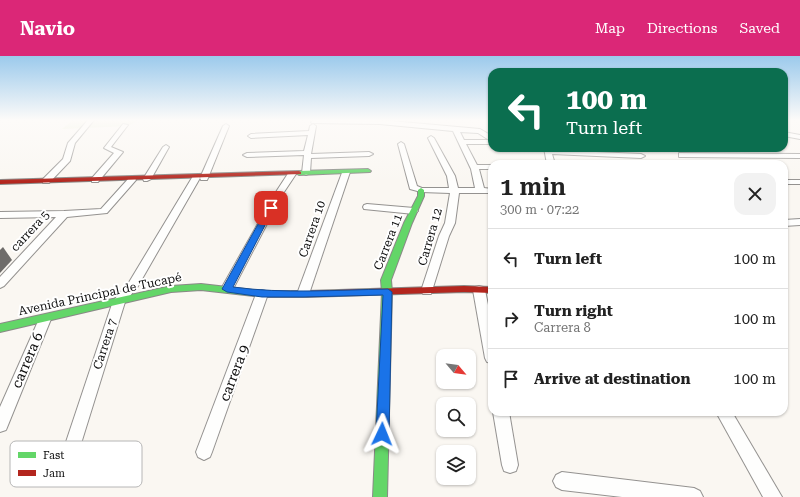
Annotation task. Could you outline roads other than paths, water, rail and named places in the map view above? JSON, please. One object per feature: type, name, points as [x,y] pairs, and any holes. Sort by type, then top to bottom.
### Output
[{"type":"street","points":[[46,180],[66,159],[66,151],[74,141]]},
{"type":"street","points":[[95,180],[119,152],[108,148],[113,141]]},
{"type":"street","name":"Carrera 7","points":[[74,441],[119,301],[132,286],[168,223],[200,178],[219,141]]},
{"type":"street","points":[[306,173],[310,141]]},
{"type":"street","points":[[432,141],[451,176],[455,190]]},
{"type":"street","points":[[480,191],[479,180],[462,142],[483,141]]},
{"type":"street","points":[[401,144],[410,182],[413,187],[421,190],[488,191]]},
{"type":"street","points":[[147,180],[166,146]]},
{"type":"street","points":[[578,152],[641,156]]},
{"type":"street","points":[[247,155],[369,154]]},
{"type":"street","points":[[682,155],[800,156]]},
{"type":"street","points":[[473,166],[488,167]]},
{"type":"street","points":[[0,182],[46,180],[147,180],[368,171]]},
{"type":"street","name":"Carrera 10","points":[[303,294],[346,172]]},
{"type":"street","points":[[227,289],[278,195],[292,174]]},
{"type":"street","points":[[0,215],[64,214],[104,211],[132,180]]},
{"type":"street","points":[[788,182],[800,182]]},
{"type":"street","name":"Carrera 11","points":[[380,497],[388,292],[386,280],[421,196],[421,190]]},
{"type":"street","name":"Carrera 12","points":[[427,291],[444,236],[450,223],[455,190]]},
{"type":"street","points":[[367,207],[414,211]]},
{"type":"street","name":"carrera 5","points":[[0,284],[64,214]]},
{"type":"street","points":[[788,223],[800,222]]},
{"type":"street","name":"Avenida Principal de Tucapé","points":[[0,328],[171,289],[201,287],[262,294],[488,290]]},
{"type":"street","points":[[479,290],[488,337]]},
{"type":"street","name":"carrera 9","points":[[204,452],[262,294]]},
{"type":"street","name":"carrera 6","points":[[0,425],[45,318]]},
{"type":"street","points":[[502,416],[510,465]]},
{"type":"street","points":[[726,416],[773,497]]},
{"type":"street","points":[[562,481],[694,497]]}]
